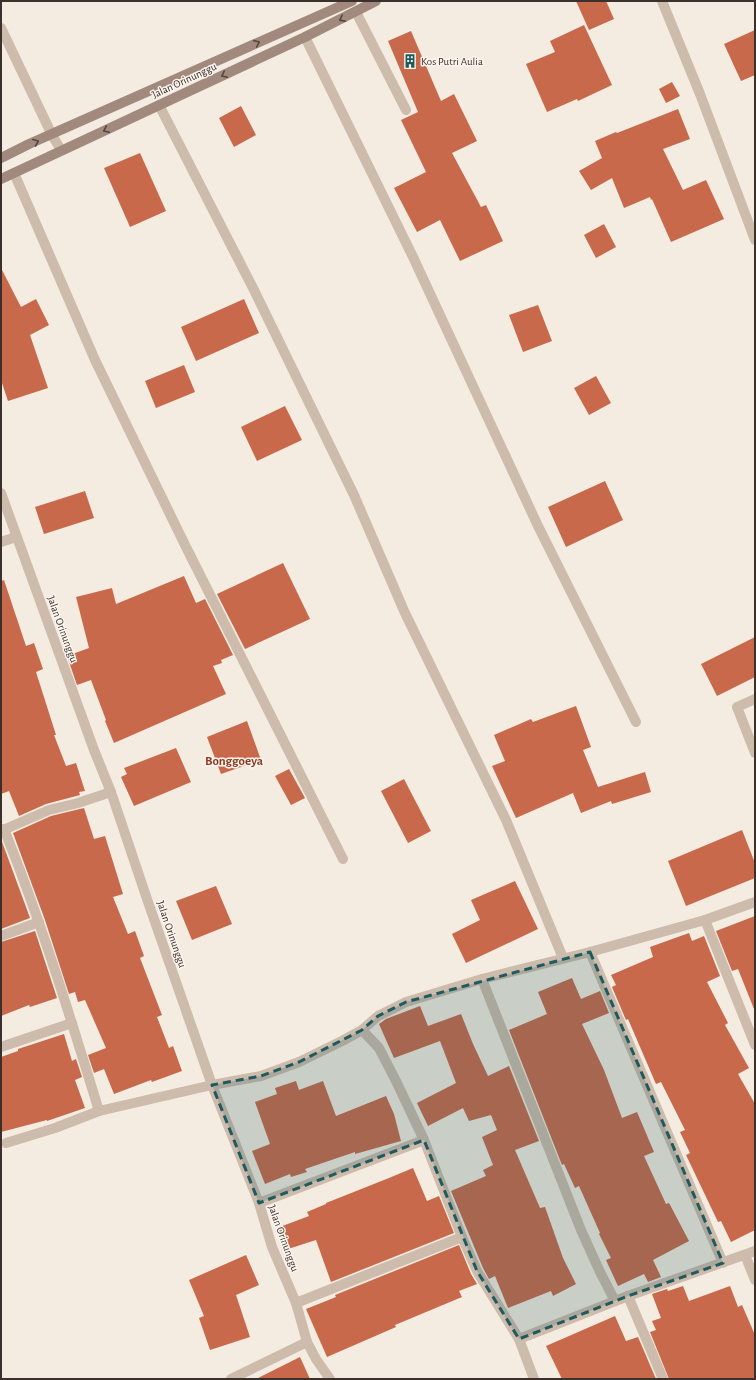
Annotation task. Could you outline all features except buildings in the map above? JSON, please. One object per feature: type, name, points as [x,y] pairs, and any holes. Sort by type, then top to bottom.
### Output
[{"type":"street","name":"Jalan Orinunggu","points":[[1,158],[352,1]]},
{"type":"street","name":"Jalan Orinunggu","points":[[1,179],[305,37],[376,1]]},
{"type":"street","points":[[662,1],[700,94],[755,240]]},
{"type":"street","points":[[356,12],[406,110]]},
{"type":"street","points":[[1,28],[52,135],[61,150]]},
{"type":"street","points":[[305,37],[413,257],[538,526],[636,722]]},
{"type":"street","points":[[159,105],[254,290],[354,495],[406,613],[506,820],[563,958]]},
{"type":"street","points":[[14,173],[98,368],[343,859]]},
{"type":"street","name":"Jalan Orinunggu","points":[[1,493],[94,750],[111,792],[139,877],[212,1085],[259,1204],[272,1247],[296,1303],[307,1342],[316,1359],[330,1379]]},
{"type":"street","points":[[1,542],[16,537]]},
{"type":"street","points":[[755,699],[737,707],[755,754]]},
{"type":"street","points":[[99,1111],[39,922],[23,876],[3,830],[49,810],[78,803],[111,792]]},
{"type":"street","points":[[6,1143],[55,1128],[99,1111],[212,1085],[261,1076],[299,1062],[362,1030],[378,1016],[406,1002],[482,979],[590,952],[705,920],[755,902]]},
{"type":"street","points":[[705,920],[755,1045]]},
{"type":"street","points":[[1,936],[39,922]]},
{"type":"street","points":[[590,952],[723,1263]]},
{"type":"street","points":[[482,979],[581,1230],[615,1301]]},
{"type":"street","points":[[1,1047],[72,1022]]},
{"type":"street","points":[[362,1030],[379,1048],[424,1140],[477,1271],[519,1339],[534,1379]]},
{"type":"street","points":[[259,1204],[424,1140]]},
{"type":"street","points":[[296,1303],[462,1237]]},
{"type":"street","points":[[519,1339],[628,1296],[755,1251]]},
{"type":"street","points":[[745,1255],[755,1280]]},
{"type":"street","points":[[628,1296],[663,1379]]},
{"type":"street","points":[[231,1379],[307,1342]]},
{"type":"highlighted area","points":[[590,952],[723,1263],[628,1296],[519,1339],[477,1271],[424,1140],[259,1203],[212,1085],[261,1076],[299,1062],[362,1030],[378,1016],[406,1002]]},
{"type":"place","name":"Kos Putri Aulia","points":[[410,61]]},
{"type":"district","name":"Bonggoeya","points":[[234,760]]}]
